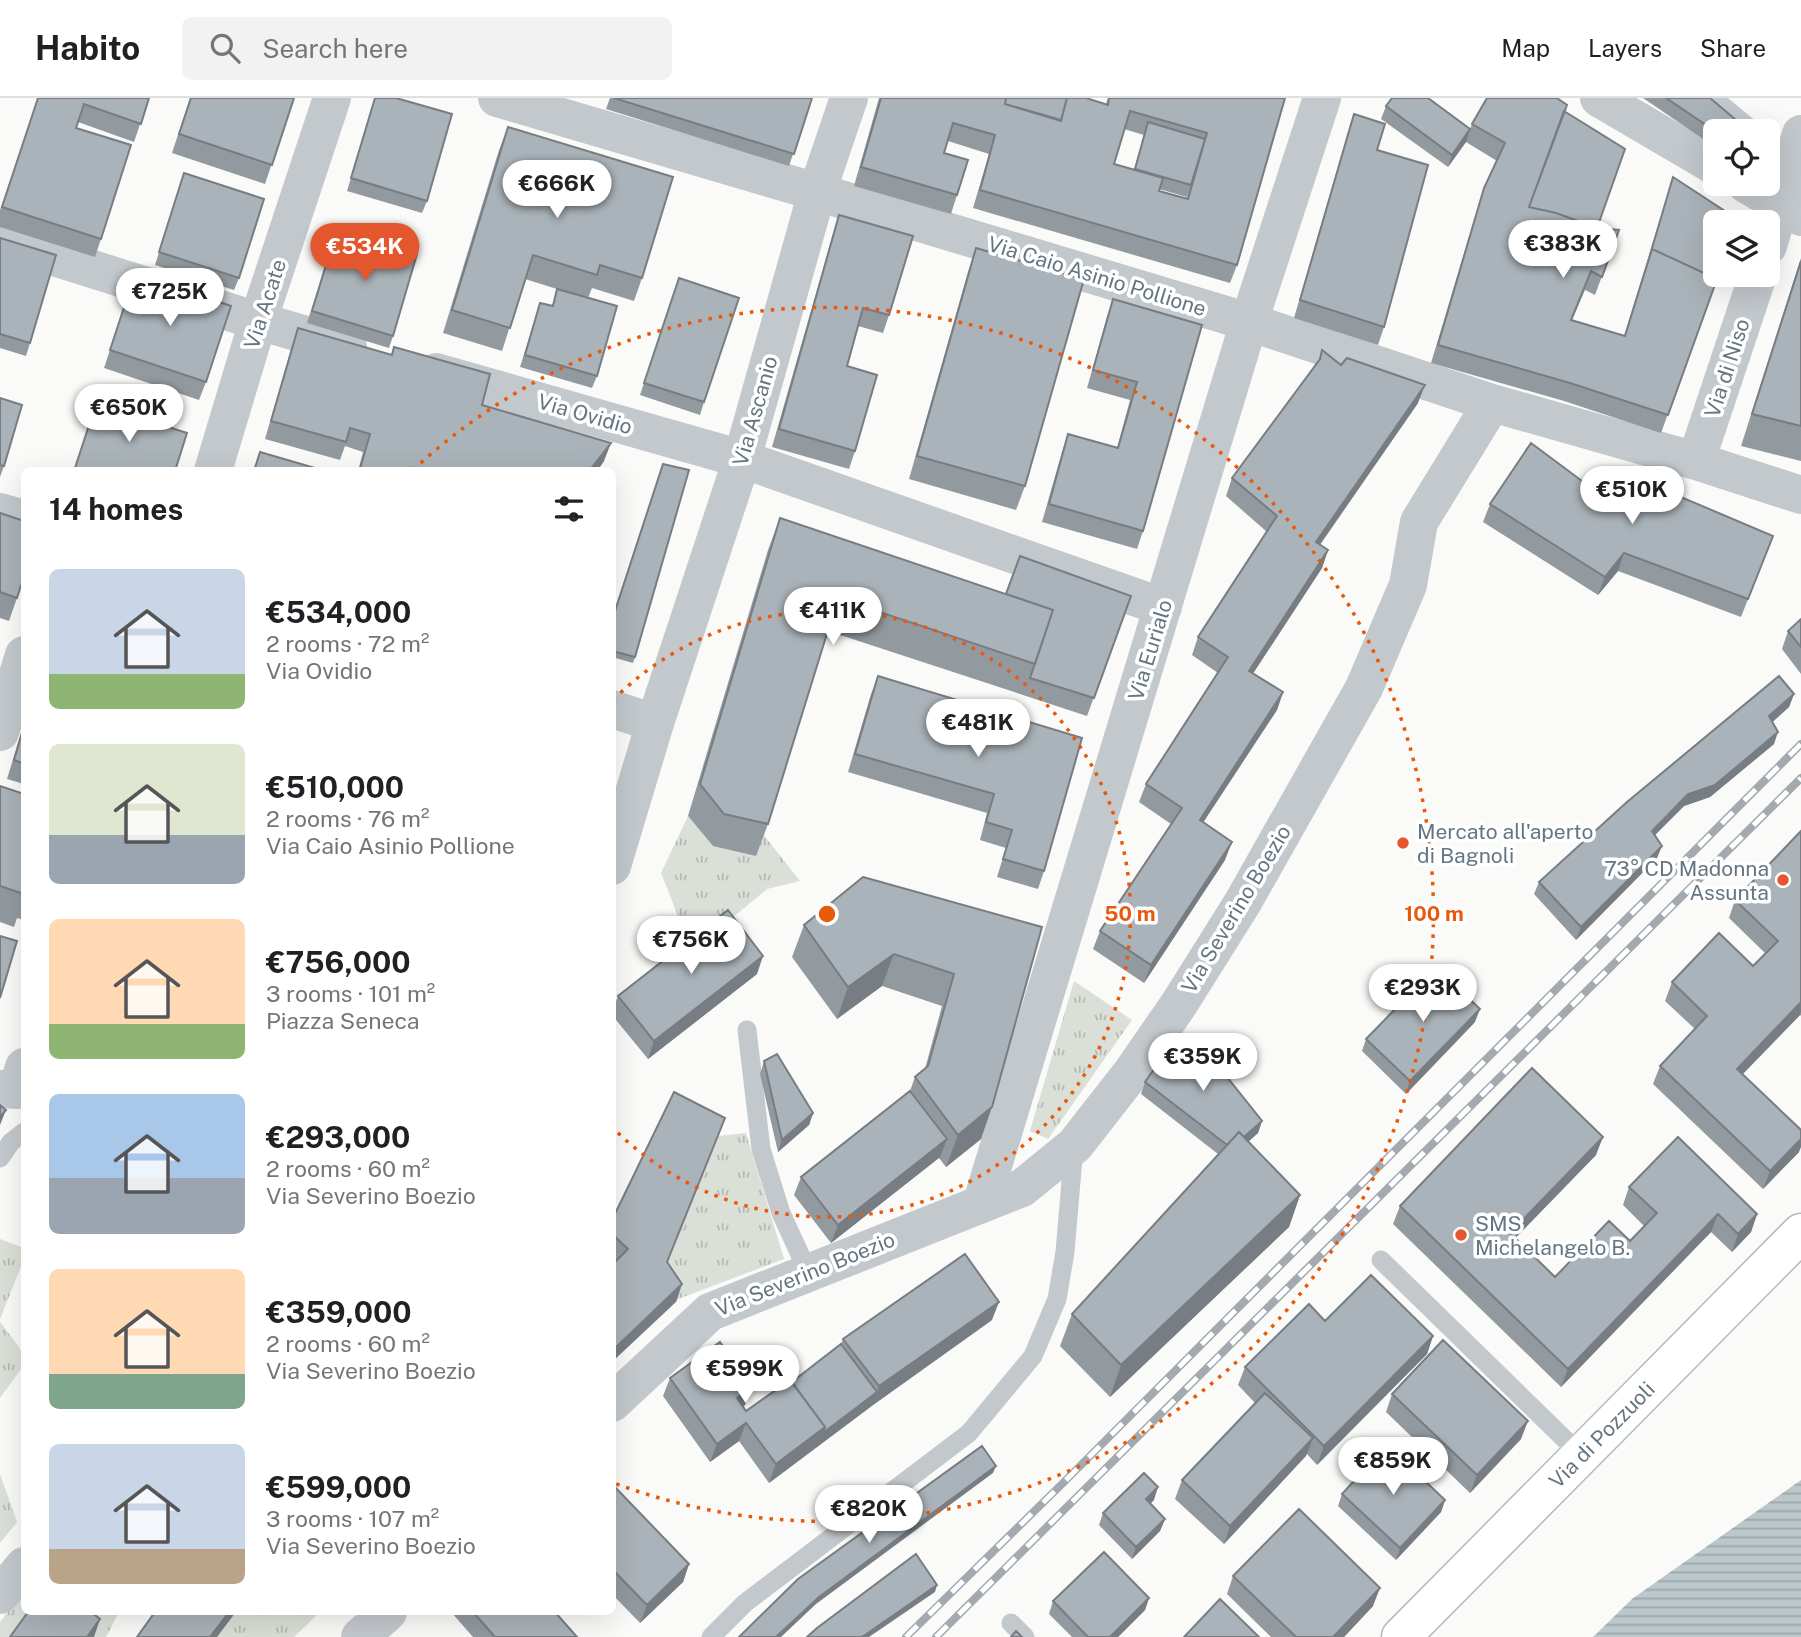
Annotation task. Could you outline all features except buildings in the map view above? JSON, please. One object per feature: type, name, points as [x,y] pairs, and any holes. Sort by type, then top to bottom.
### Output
[{"type":"street","name":"Via Acate","points":[[214,467],[258,321],[332,98]]},
{"type":"street","name":"Via Caio Asinio Pollione","points":[[497,98],[1249,322],[1492,403],[1696,461],[1801,495]]},
{"type":"street","name":"Via Ascanio","points":[[616,853],[655,723],[742,459],[817,192],[849,98]]},
{"type":"street","name":"Via Eurialo","points":[[982,1202],[1249,322],[1322,98]]},
{"type":"street","points":[[1599,98],[1703,159]]},
{"type":"street","points":[[1780,228],[1791,211],[1787,147]]},
{"type":"street","points":[[1766,196],[1791,211]]},
{"type":"street","name":"Via Ovidio","points":[[0,240],[258,321],[742,459],[1163,607]]},
{"type":"street","name":"Via di Niso","points":[[1696,461],[1754,287]]},
{"type":"street","name":"Via Severino Boezio","points":[[616,1399],[710,1312],[1022,1188],[1074,1145],[1132,1072],[1179,1004],[1243,902],[1357,700],[1408,585],[1419,522],[1492,403]]},
{"type":"street","points":[[0,512],[21,518]]},
{"type":"street","points":[[0,732],[21,665]]},
{"type":"street","points":[[616,710],[655,723]]},
{"type":"street","name":"Via di Pozzuoli","points":[[1401,1637],[1801,1233]]},
{"type":"street","points":[[0,1595],[21,1570]]},
{"type":"street","points":[[360,1637],[385,1615]]},
{"type":"lane","points":[[1713,98],[1738,119]]},
{"type":"lane","points":[[747,1030],[761,1149],[781,1213],[808,1272]]},
{"type":"lane","points":[[0,1158],[11,1142],[21,1134]]},
{"type":"lane","points":[[711,1637],[745,1603],[968,1433],[1033,1356],[1057,1299],[1065,1252],[1074,1145]]},
{"type":"lane","points":[[1381,1260],[1581,1455]]},
{"type":"green space","points":[[688,816],[713,846],[763,834],[800,881],[767,889],[692,951],[661,873]]},
{"type":"green space","points":[[1074,981],[1132,1020],[1048,1139],[1030,1131]]},
{"type":"green space","points":[[746,1133],[784,1259],[673,1301],[660,1280],[718,1136]]},
{"type":"green space","points":[[0,1239],[21,1247],[21,1266],[0,1319]]},
{"type":"green space","points":[[0,1322],[21,1351],[21,1368],[0,1398]]},
{"type":"green space","points":[[0,1474],[17,1522],[0,1543]]},
{"type":"green space","points":[[21,1600],[21,1615],[33,1615],[17,1637],[0,1637],[0,1622],[16,1601]]},
{"type":"green space","points":[[64,1615],[117,1615],[106,1637],[94,1637]]},
{"type":"green space","points":[[234,1615],[317,1615],[294,1637],[217,1637]]},
{"type":"shaded area","points":[[1801,1480],[1801,1637],[1593,1637],[1632,1599]]},
{"type":"railway","points":[[906,1637],[1801,744]]},
{"type":"railway","points":[[936,1637],[1801,778]]},
{"type":"place","name":"Mercato all'aperto di Bagnoli","points":[[1403,843]]},
{"type":"place","name":"73° CD Madonna Assunta","points":[[1783,880]]},
{"type":"place","name":"SMS Michelangelo B.","points":[[1461,1235]]}]
